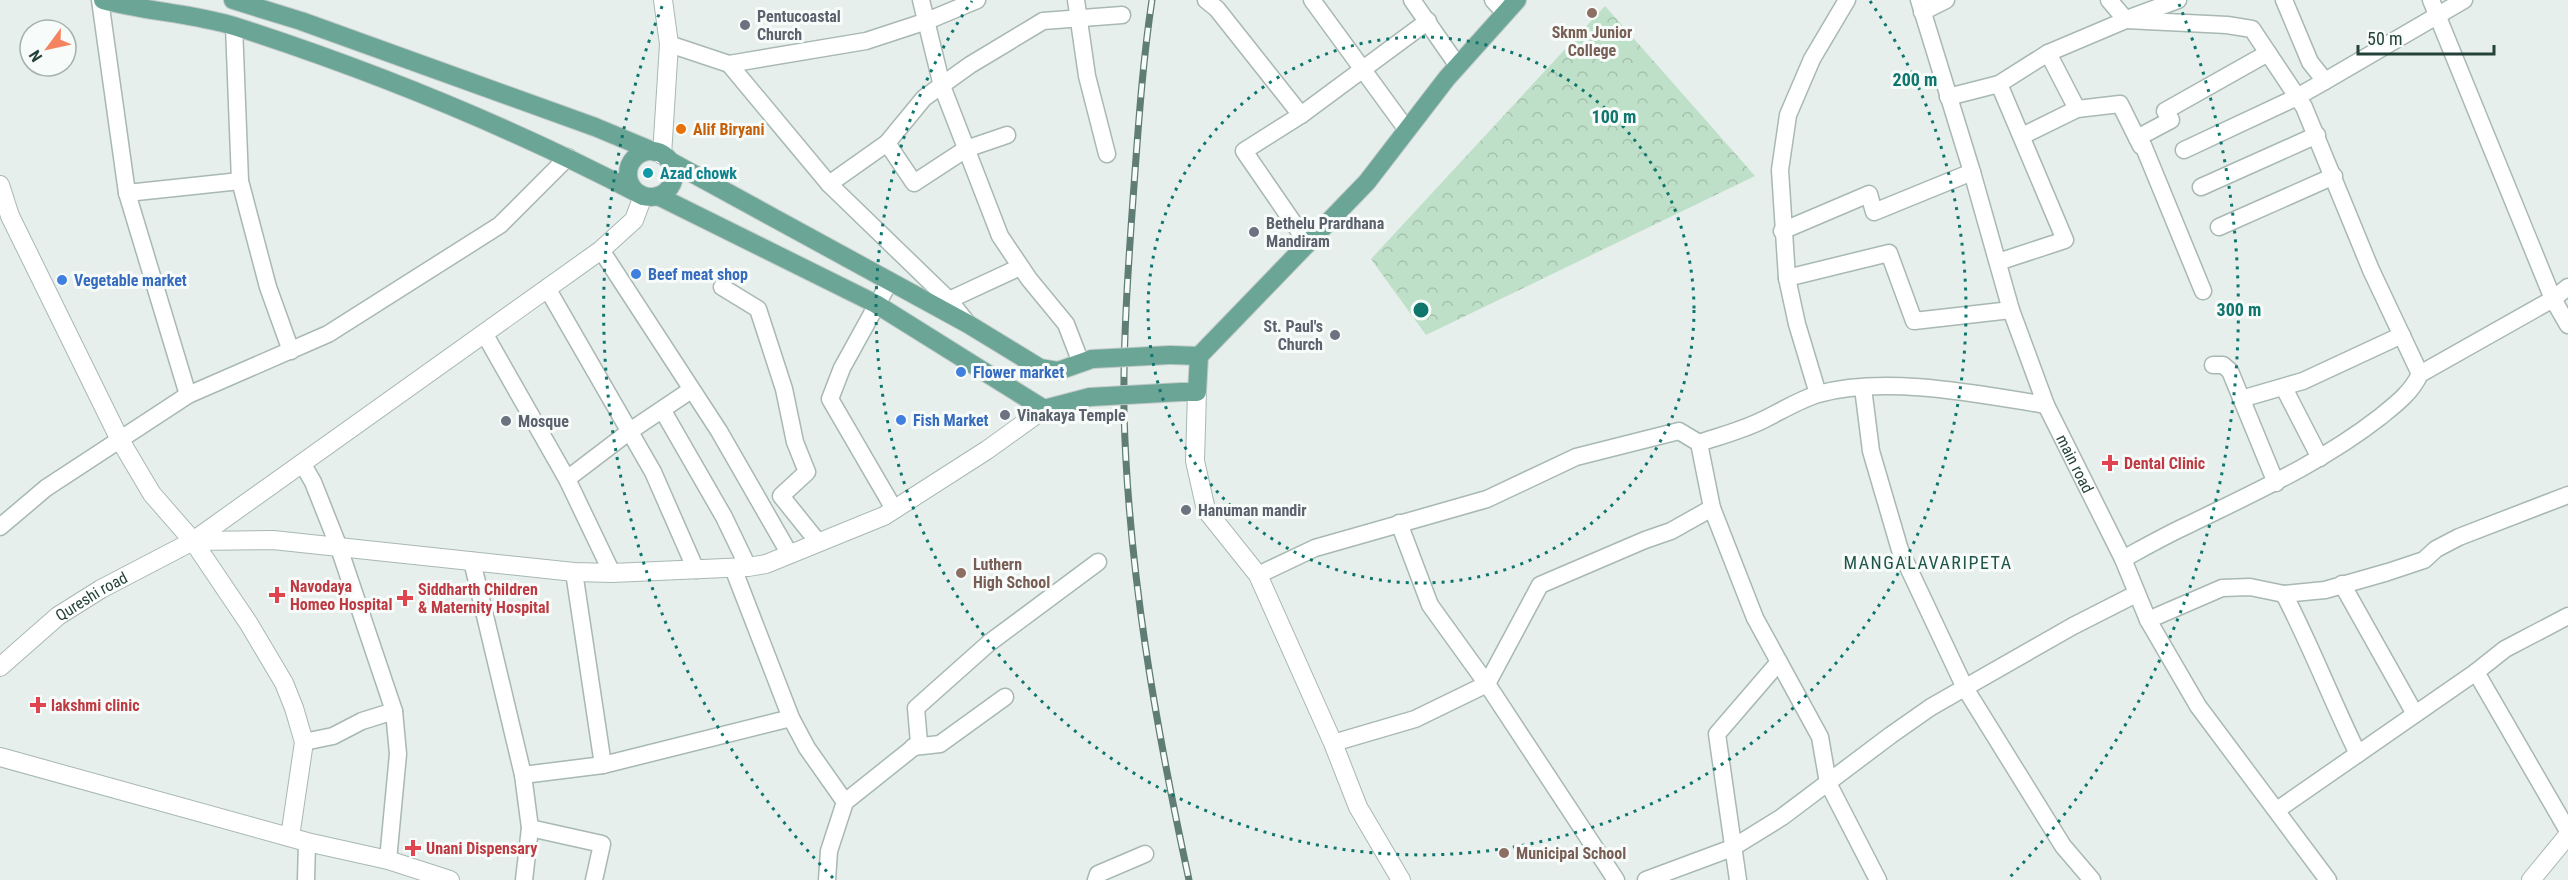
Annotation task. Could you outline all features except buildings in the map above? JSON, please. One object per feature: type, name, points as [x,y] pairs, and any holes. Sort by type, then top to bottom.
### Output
[{"type":"main road","points":[[233,0],[301,21],[552,111],[662,156],[968,324],[1040,369],[1058,371],[1086,361],[1170,355],[1199,356]]},
{"type":"main road","points":[[108,1],[234,26],[404,86],[568,157],[876,304],[1044,409],[1084,399],[1189,392],[1199,356],[1367,182],[1505,4]]},
{"type":"main road","points":[[640,154],[662,156],[672,166],[673,181],[664,193],[651,196],[631,187],[628,172],[630,165],[640,154]]},
{"type":"street","points":[[662,156],[669,44],[663,0]]},
{"type":"street","points":[[921,0],[942,86],[1000,236],[1020,267],[1066,324],[1086,361]]},
{"type":"street","points":[[669,44],[729,64],[866,41],[927,21],[977,0]]},
{"type":"street","points":[[1076,0],[1087,76],[1107,154]]},
{"type":"street","points":[[1206,0],[1217,9],[1301,115]]},
{"type":"street","points":[[1312,0],[1407,130]]},
{"type":"street","points":[[1412,0],[1458,66]]},
{"type":"street","points":[[1818,394],[1797,324],[1787,278],[1782,231],[1780,170],[1788,115],[1812,59],[1847,0]]},
{"type":"street","points":[[1920,6],[1946,0]]},
{"type":"street","points":[[2109,0],[2126,20],[2228,25],[2252,29],[2297,97],[2316,135],[2371,270],[2420,374]]},
{"type":"street","points":[[1948,97],[1999,84],[2048,53],[2178,0]]},
{"type":"street","points":[[2284,0],[2310,62],[2325,81]]},
{"type":"street","points":[[2431,0],[2553,299],[2568,325]]},
{"type":"street","points":[[2184,150],[2297,97],[2464,0]]},
{"type":"street","points":[[108,1],[128,193],[188,395]]},
{"type":"street","name":"main road","points":[[1920,6],[1972,172],[2011,310],[2046,405],[2123,559],[2148,620],[2198,706],[2328,880]]},
{"type":"street","points":[[829,184],[887,142],[924,98],[969,65],[1043,21],[1122,15]]},
{"type":"street","points":[[1308,244],[1244,151],[1301,115],[1428,21]]},
{"type":"street","points":[[234,26],[240,181],[268,287],[291,351]]},
{"type":"street","points":[[2048,53],[2077,109]]},
{"type":"street","points":[[2140,143],[2171,120],[2164,111],[2268,53]]},
{"type":"street","points":[[729,64],[829,184],[950,300],[968,324]]},
{"type":"street","points":[[1998,262],[2066,240],[1999,84]]},
{"type":"street","points":[[2022,136],[2077,109],[2120,104],[2140,143],[2203,291]]},
{"type":"street","points":[[887,142],[914,183],[966,149],[1007,135]]},
{"type":"street","points":[[2201,187],[2316,135]]},
{"type":"street","points":[[0,527],[46,488],[188,395],[327,334],[500,225],[568,157]]},
{"type":"street","points":[[1782,231],[1869,194],[1874,213],[1972,172]]},
{"type":"street","points":[[2219,227],[2334,176]]},
{"type":"street","points":[[128,193],[240,181]]},
{"type":"street","points":[[0,185],[5,217],[120,440],[152,494],[193,541],[249,624],[284,683],[304,742],[299,840],[306,880]]},
{"type":"street","name":"Qureshi road","points":[[0,667],[58,616],[101,589],[193,541],[601,250],[634,220],[651,196]]},
{"type":"street","points":[[601,250],[719,431],[789,553]]},
{"type":"street","points":[[1787,278],[1889,253],[1914,321],[2011,310]]},
{"type":"street","points":[[950,300],[1020,267]]},
{"type":"street","points":[[890,281],[842,368],[830,399],[894,509]]},
{"type":"street","points":[[722,287],[758,309],[783,389],[795,442],[807,472],[782,496],[818,542]]},
{"type":"street","points":[[2123,559],[2187,525],[2276,483],[2320,458],[2361,432],[2398,402],[2414,387],[2420,374],[2553,299],[2568,287]]},
{"type":"street","points":[[547,288],[653,472],[696,570]]},
{"type":"street","points":[[484,333],[567,479],[612,573]]},
{"type":"street","points":[[2241,399],[2284,388],[2402,336]]},
{"type":"street","points":[[2214,364],[2223,365],[2230,371],[2276,483]]},
{"type":"street","points":[[1258,575],[1315,548],[1487,499],[1576,457],[1678,431],[1699,443],[1744,428],[1818,394],[1863,388],[1906,387],[1981,394],[2046,405]]},
{"type":"street","points":[[1863,388],[1871,451],[1900,550],[1965,687],[2063,846],[2092,880]]},
{"type":"street","points":[[2284,388],[2320,458]]},
{"type":"street","points":[[567,479],[630,431],[663,411],[691,390]]},
{"type":"street","points":[[1189,392],[1195,461],[1206,510],[1258,575],[1333,743],[1358,807],[1401,880]]},
{"type":"street","points":[[193,541],[273,540],[338,545],[574,572],[696,570],[765,564],[884,516],[987,450],[1044,409]]},
{"type":"street","points":[[663,411],[724,517],[790,718],[807,748],[845,802]]},
{"type":"street","points":[[1699,443],[1712,508],[1755,618],[1820,737],[1828,783],[1878,880]]},
{"type":"street","points":[[302,463],[313,482],[338,545],[394,711],[398,754],[388,860]]},
{"type":"street","points":[[2148,620],[2222,588],[2250,587],[2284,594],[2325,590],[2388,572],[2424,560],[2436,549],[2459,537],[2568,495]]},
{"type":"street","points":[[1333,743],[1415,719],[1487,684],[1540,585],[1671,531],[1712,508]]},
{"type":"street","points":[[1399,523],[1430,605],[1487,684],[1616,880]]},
{"type":"street","points":[[472,561],[523,775],[530,828],[524,880]]},
{"type":"street","points":[[827,880],[829,851],[845,802],[919,743],[916,708],[989,643],[1098,562]]},
{"type":"street","points":[[574,572],[603,765]]},
{"type":"street","points":[[2342,584],[2415,714]]},
{"type":"street","points":[[1646,880],[1732,848],[1782,817],[1891,735],[1965,687],[2136,594]]},
{"type":"street","points":[[2284,594],[2358,754]]},
{"type":"street","points":[[2277,810],[2476,672],[2505,649],[2568,616]]},
{"type":"street","points":[[1738,880],[1717,734],[1779,662]]},
{"type":"street","points":[[2476,672],[2568,833],[2531,880]]},
{"type":"street","points":[[914,747],[940,744],[1005,697]]},
{"type":"street","points":[[304,742],[333,736],[362,721],[394,711]]},
{"type":"street","points":[[523,775],[603,765],[790,718]]},
{"type":"street","points":[[0,757],[299,840],[388,860],[450,880]]},
{"type":"street","points":[[530,828],[602,844],[594,880]]},
{"type":"street","points":[[1096,880],[1098,874],[1145,854]]},
{"type":"green space","points":[[1605,6],[1755,176],[1426,335],[1371,259]]},
{"type":"railway","points":[[1152,0],[1143,74],[1131,226],[1125,333],[1124,412],[1131,530],[1146,648],[1165,765],[1189,880]]},
{"type":"place","name":"Sknm Junior College","points":[[1592,13]]},
{"type":"place","name":"Pentucoastal Church","points":[[745,25]]},
{"type":"place","name":"Alif Biryani","points":[[681,129]]},
{"type":"place","name":"Azad chowk","points":[[648,173]]},
{"type":"place","name":"Bethelu Prardhana Mandiram","points":[[1254,232]]},
{"type":"place","name":"Beef meat shop","points":[[636,274]]},
{"type":"place","name":"Vegetable market","points":[[62,280]]},
{"type":"place","name":"St. Paul's Church","points":[[1335,335]]},
{"type":"place","name":"Flower market","points":[[961,372]]},
{"type":"place","name":"Vinakaya Temple","points":[[1005,415]]},
{"type":"place","name":"Fish Market","points":[[901,420]]},
{"type":"place","name":"Mosque","points":[[506,421]]},
{"type":"place","name":"Dental Clinic","points":[[2110,463]]},
{"type":"place","name":"Hanuman mandir","points":[[1186,510]]},
{"type":"place","name":"Luthern High School","points":[[961,573]]},
{"type":"place","name":"Navodaya Homeo Hospital","points":[[277,595]]},
{"type":"place","name":"Siddharth Children & Maternity Hospital","points":[[405,598]]},
{"type":"place","name":"lakshmi clinic","points":[[38,705]]},
{"type":"place","name":"Unani Dispensary","points":[[413,848]]},
{"type":"place","name":"Municipal School","points":[[1504,853]]},
{"type":"district","name":"MANGALAVARIPETA","points":[[1928,562]]}]
